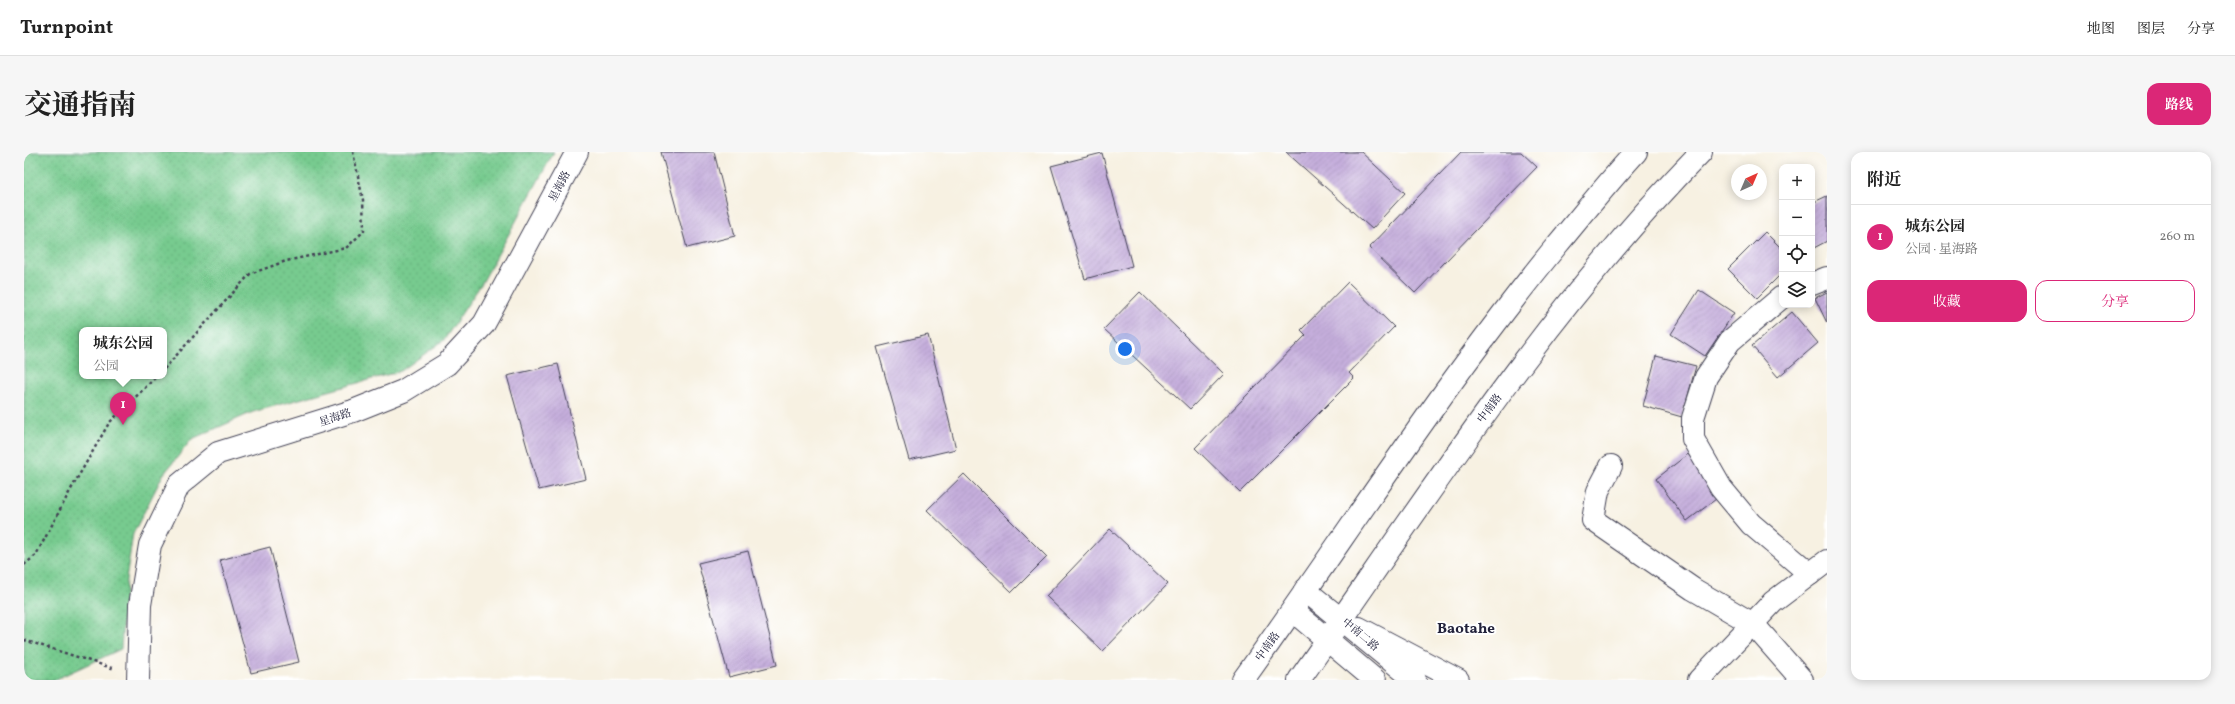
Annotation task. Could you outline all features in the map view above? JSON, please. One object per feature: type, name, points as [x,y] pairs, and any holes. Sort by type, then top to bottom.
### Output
[{"type":"main road","name":"星海路","points":[[138,678],[140,605],[150,545],[179,485],[218,453],[354,411],[403,391],[447,364],[484,324],[578,152]]},
{"type":"main road","name":"中南路","points":[[1243,680],[1293,611],[1305,590],[1426,416],[1509,304],[1615,174],[1636,152]]},
{"type":"main road","name":"中南路","points":[[1299,680],[1465,439],[1594,271],[1662,192],[1701,152]]},
{"type":"main road","points":[[1815,283],[1827,278]]},
{"type":"main road","points":[[1779,300],[1730,341],[1706,377],[1693,418],[1693,439],[1721,488],[1751,524],[1810,574]]},
{"type":"main road","points":[[1611,466],[1598,491],[1593,520],[1693,590],[1753,624],[1802,680]]},
{"type":"main road","points":[[1699,680],[1773,602],[1827,561]]},
{"type":"main road","name":"中南二路","points":[[1305,590],[1415,680]]},
{"type":"main road","points":[[1293,611],[1375,680]]},
{"type":"main road","points":[[1341,618],[1458,680]]},
{"type":"path","points":[[24,157],[28,152]]},
{"type":"path","points":[[167,365],[250,274],[286,261],[346,248],[364,231],[363,200],[353,152]]},
{"type":"path","points":[[24,565],[36,555],[70,490],[109,423],[154,379]]},
{"type":"path","points":[[24,640],[138,678]]},
{"type":"green space","points":[[24,152],[554,152],[482,283],[444,340],[401,371],[253,412],[192,439],[163,475],[133,534],[126,580],[121,649],[54,680],[24,680]]},
{"type":"building","points":[[661,152],[714,152],[735,236],[687,248]]},
{"type":"building","points":[[1286,152],[1361,152],[1405,193],[1372,229]]},
{"type":"building","points":[[1461,152],[1521,152],[1537,167],[1415,293],[1369,248]]},
{"type":"building","points":[[1102,153],[1132,266],[1085,279],[1051,166]]},
{"type":"building","points":[[1827,196],[1827,241],[1815,247],[1815,236],[1815,202]]},
{"type":"building","points":[[1765,232],[1779,246],[1779,276],[1757,298],[1728,269]]},
{"type":"building","points":[[1348,282],[1394,327],[1349,373],[1354,378],[1240,492],[1195,448],[1306,335],[1301,330]]},
{"type":"building","points":[[1699,290],[1734,313],[1705,356],[1671,334]]},
{"type":"building","points":[[1140,292],[1224,374],[1190,409],[1104,329]]},
{"type":"building","points":[[1827,292],[1827,323],[1815,298]]},
{"type":"building","points":[[1792,312],[1818,343],[1778,377],[1752,346]]},
{"type":"building","points":[[928,335],[956,449],[909,460],[877,347]]},
{"type":"building","points":[[1656,356],[1696,366],[1682,417],[1643,406]]},
{"type":"building","points":[[558,364],[586,479],[539,490],[507,376]]},
{"type":"building","points":[[1688,454],[1720,496],[1687,521],[1656,479]]},
{"type":"building","points":[[964,474],[1047,557],[1012,592],[927,510]]},
{"type":"building","points":[[1110,529],[1168,584],[1103,651],[1046,596]]},
{"type":"building","points":[[270,547],[299,662],[251,673],[220,560]]},
{"type":"building","points":[[748,551],[777,665],[729,677],[698,563]]},
{"type":"place","name":"城东公园","points":[[123,425]]},
{"type":"district","name":"Baotahe","points":[[1466,628]]}]
